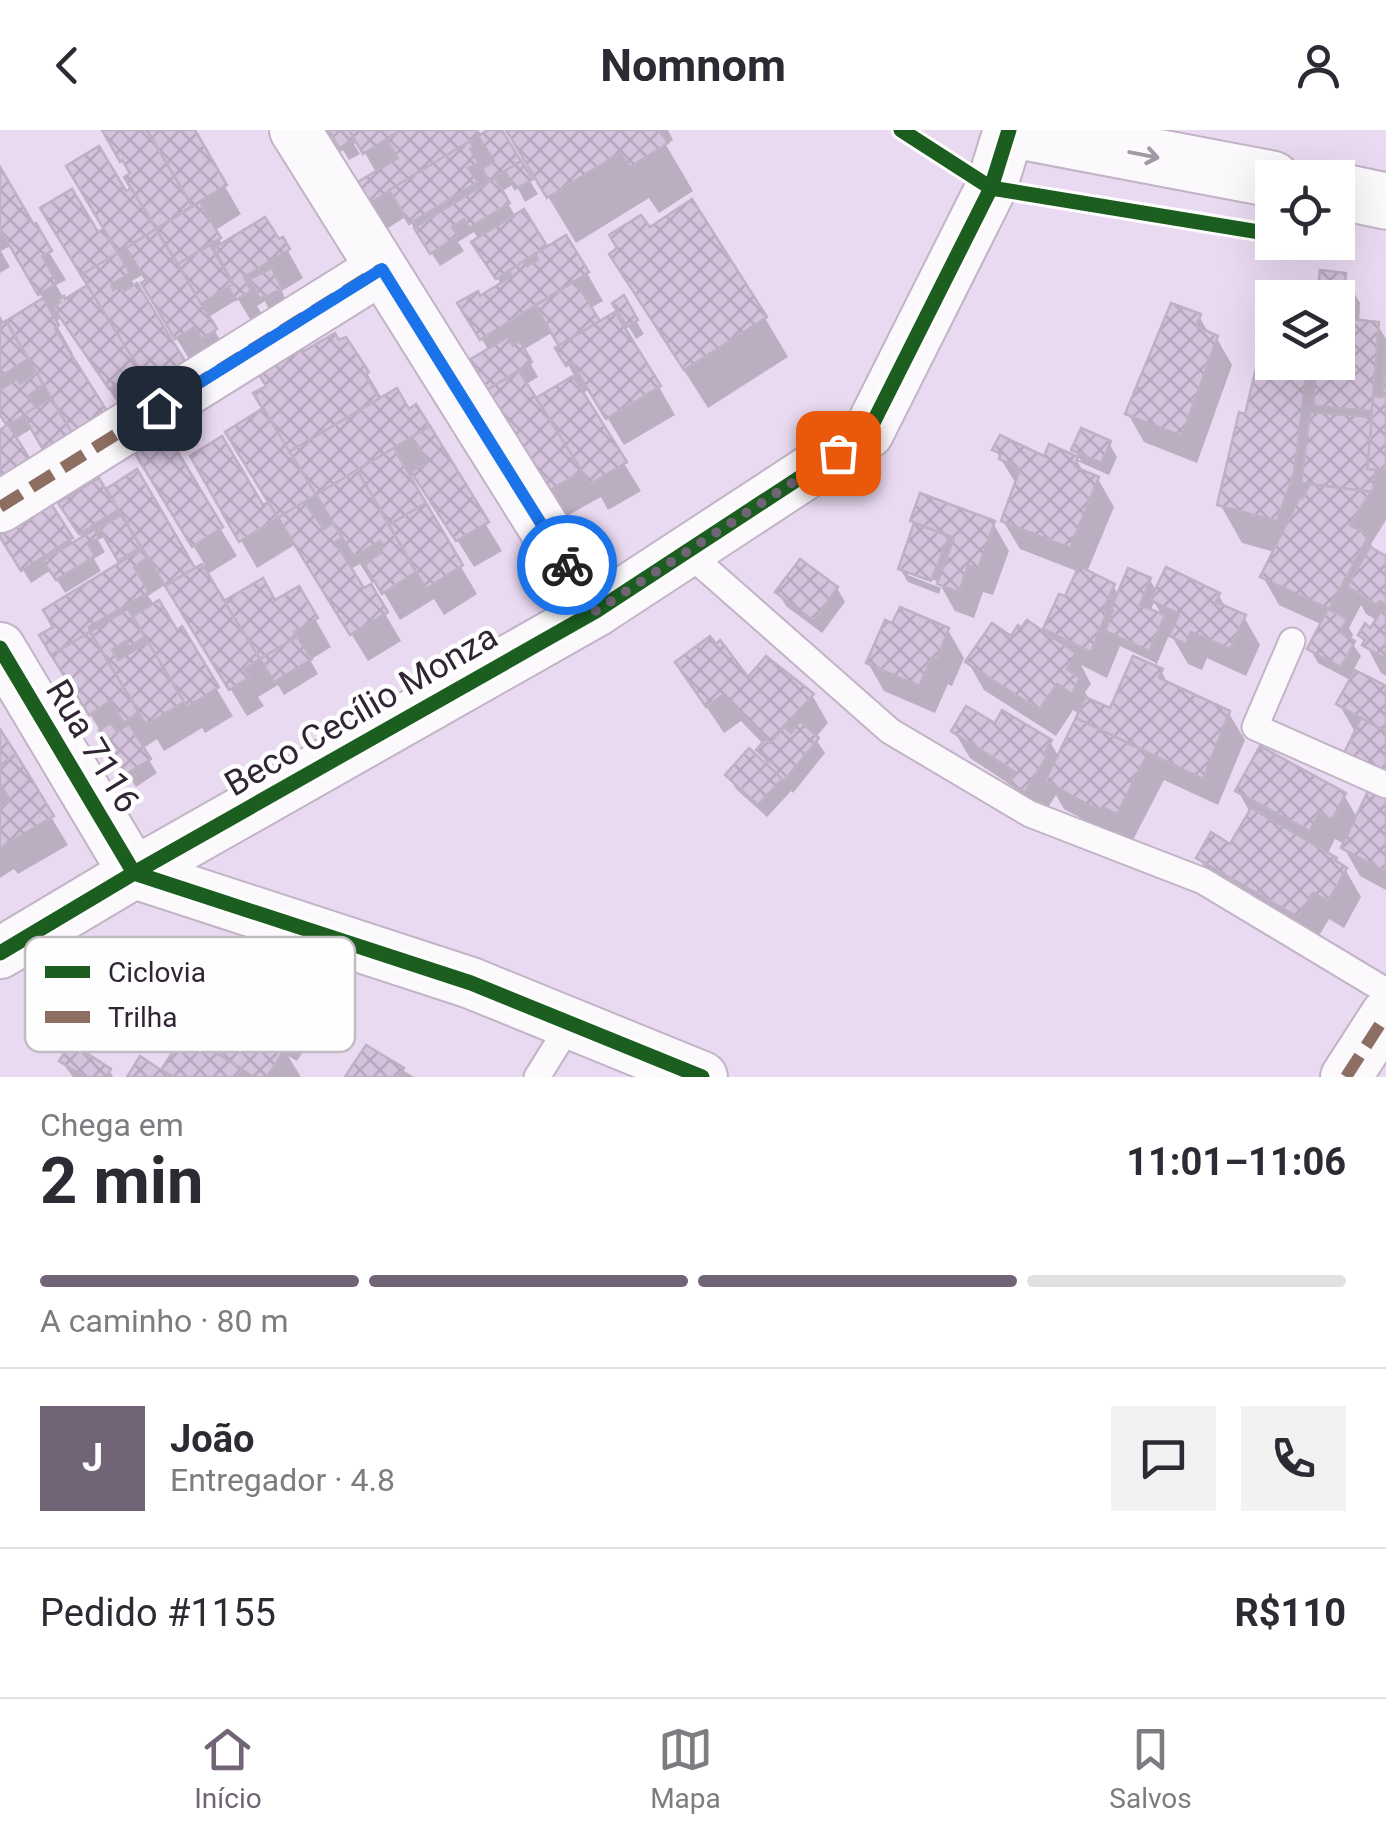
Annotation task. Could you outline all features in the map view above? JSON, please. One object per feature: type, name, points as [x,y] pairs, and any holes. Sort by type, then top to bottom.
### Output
[{"type":"main road","points":[[1012,130],[1255,176]]},
{"type":"main road","points":[[1355,195],[1386,201]]},
{"type":"street","points":[[295,130],[596,611]]},
{"type":"street","name":"Beco Cecílio Monza","points":[[27,937],[596,611],[868,433],[991,188],[1012,130]]},
{"type":"street","points":[[0,507],[382,269]]},
{"type":"street","name":"Rua 7116","points":[[0,648],[134,874]]},
{"type":"street","points":[[134,874],[327,937]]},
{"type":"street","name":"Beco Cecílio Monza","points":[[0,953],[25,938]]},
{"type":"street","points":[[355,946],[471,984],[702,1077]]},
{"type":"street","points":[[1346,1077],[1386,1015]]},
{"type":"lane","points":[[687,552],[890,731],[1030,814],[1204,881],[1386,991]]},
{"type":"lane","points":[[1292,641],[1256,727],[1386,785]]},
{"type":"lane","points":[[537,1077],[570,1024]]},
{"type":"building","points":[[102,130],[147,130],[192,206],[156,229],[124,177],[130,173]]},
{"type":"building","points":[[147,130],[195,130],[227,185],[192,206]]},
{"type":"building","points":[[329,130],[349,130],[355,139],[339,148]]},
{"type":"building","points":[[349,130],[402,130],[363,154]]},
{"type":"building","points":[[402,130],[477,130],[480,135],[368,204],[356,183],[398,158],[386,139]]},
{"type":"building","points":[[488,130],[502,130],[521,161],[489,181],[482,169],[494,161],[478,136]]},
{"type":"building","points":[[506,130],[659,130],[668,143],[630,167],[620,153],[547,198]]},
{"type":"building","points":[[470,141],[470,149],[479,163],[468,168],[478,182],[409,224],[389,190]]},
{"type":"building","points":[[99,146],[126,191],[131,188],[156,229],[118,253],[66,166]]},
{"type":"building","points":[[521,161],[533,179],[515,189],[505,171]]},
{"type":"building","points":[[0,167],[52,251],[42,256],[57,283],[38,295],[0,229]]},
{"type":"building","points":[[495,178],[510,203],[469,228],[464,219],[452,227],[458,236],[430,254],[414,228]]},
{"type":"building","points":[[72,189],[98,232],[103,229],[118,253],[81,275],[40,208]]},
{"type":"building","points":[[692,199],[767,317],[684,370],[609,254],[617,248],[609,235],[641,215],[650,227]]},
{"type":"building","points":[[200,202],[221,238],[178,264],[156,229]]},
{"type":"building","points":[[524,209],[547,246],[496,279],[471,242]]},
{"type":"building","points":[[265,217],[290,249],[244,277],[251,291],[236,300],[228,286],[233,284],[214,248]]},
{"type":"building","points":[[156,229],[217,329],[202,339],[194,327],[175,339],[141,283],[146,280],[126,248]]},
{"type":"building","points":[[566,235],[589,272],[480,340],[457,303],[478,291],[480,296],[512,276],[509,271],[524,261],[527,266],[538,260],[535,254]]},
{"type":"building","points":[[210,245],[233,284],[201,304],[178,264]]},
{"type":"building","points":[[118,253],[130,273],[111,285],[113,290],[119,286],[123,292],[137,283],[188,366],[150,389],[81,275]]},
{"type":"building","points":[[272,268],[282,289],[260,299],[250,279]]},
{"type":"building","points":[[1320,270],[1346,273],[1345,280],[1319,280]]},
{"type":"building","points":[[575,281],[600,321],[559,346],[535,306]]},
{"type":"building","points":[[87,285],[140,370],[109,389],[53,307],[64,296],[65,299]]},
{"type":"building","points":[[624,295],[638,320],[627,327],[612,303]]},
{"type":"building","points":[[43,298],[59,325],[55,329],[109,414],[73,435],[6,321]]},
{"type":"building","points":[[1171,303],[1201,314],[1196,326],[1218,336],[1182,436],[1125,414]]},
{"type":"building","points":[[615,312],[661,386],[606,419],[572,363],[566,366],[555,348]]},
{"type":"building","points":[[1355,319],[1379,322],[1372,411],[1313,406],[1315,380],[1355,380]]},
{"type":"building","points":[[6,321],[28,359],[0,377],[0,324]]},
{"type":"building","points":[[335,333],[339,340],[346,337],[369,372],[365,375],[380,399],[289,452],[253,393],[266,386],[257,371],[300,344],[304,351]]},
{"type":"building","points":[[508,337],[513,346],[520,341],[532,362],[482,393],[464,363]]},
{"type":"building","points":[[1386,340],[1386,471],[1367,469],[1373,396],[1382,397]]},
{"type":"building","points":[[519,371],[583,471],[548,491],[482,393]]},
{"type":"building","points":[[37,373],[43,385],[28,396],[36,408],[7,426],[0,415],[0,390]]},
{"type":"building","points":[[1255,373],[1255,380],[1306,380],[1294,473],[1277,521],[1217,505],[1239,412],[1245,414]]},
{"type":"building","points":[[573,376],[627,462],[590,484],[536,398]]},
{"type":"building","points":[[397,388],[409,409],[416,404],[430,426],[316,495],[289,452]]},
{"type":"building","points":[[51,398],[73,435],[45,453],[23,415]]},
{"type":"building","points":[[263,408],[316,495],[278,518],[225,432]]},
{"type":"building","points":[[1310,412],[1372,417],[1367,469],[1376,470],[1373,492],[1301,483]]},
{"type":"building","points":[[8,424],[31,461],[0,480],[0,430]]},
{"type":"building","points":[[430,426],[489,522],[456,541],[411,472],[428,462],[412,437]]},
{"type":"building","points":[[1081,428],[1111,441],[1101,463],[1071,450]]},
{"type":"building","points":[[1000,435],[1044,456],[1049,444],[1078,457],[1075,467],[1099,477],[1070,548],[1001,521],[1020,469],[999,459],[1001,454],[992,450]]},
{"type":"building","points":[[222,436],[263,505],[268,502],[278,518],[239,542],[190,456]]},
{"type":"building","points":[[150,438],[156,449],[170,439],[223,527],[192,547],[133,450]]},
{"type":"building","points":[[394,448],[426,503],[389,525],[357,470]]},
{"type":"building","points":[[137,469],[195,568],[165,586],[106,489]]},
{"type":"building","points":[[357,470],[416,572],[382,594],[364,564],[381,553],[380,541],[354,557],[316,495]]},
{"type":"building","points":[[99,478],[118,510],[79,534],[58,503]]},
{"type":"building","points":[[1310,484],[1371,492],[1350,525],[1369,535],[1329,609],[1260,577]]},
{"type":"building","points":[[920,493],[995,521],[978,569],[968,565],[959,592],[937,584],[954,538],[910,521]]},
{"type":"building","points":[[50,502],[73,538],[21,571],[0,533]]},
{"type":"building","points":[[304,502],[324,529],[333,523],[342,538],[335,542],[364,588],[371,584],[388,612],[350,635],[278,518]]},
{"type":"building","points":[[426,503],[463,565],[426,589],[389,525]]},
{"type":"building","points":[[121,515],[141,547],[118,561],[99,528]]},
{"type":"building","points":[[914,523],[949,536],[931,581],[898,569]]},
{"type":"building","points":[[95,529],[99,538],[88,544],[95,556],[56,580],[43,561]]},
{"type":"building","points":[[1370,547],[1386,556],[1386,605],[1380,601],[1376,605],[1347,586]]},
{"type":"building","points":[[142,549],[148,557],[134,567],[149,592],[89,627],[90,632],[51,655],[39,635],[53,627],[43,610]]},
{"type":"building","points":[[800,559],[838,587],[814,621],[775,592]]},
{"type":"building","points":[[202,564],[260,659],[244,669],[250,677],[229,690],[165,586]]},
{"type":"building","points":[[1079,566],[1115,584],[1091,652],[1043,629],[1059,594],[1065,596]]},
{"type":"building","points":[[1166,567],[1220,593],[1216,602],[1246,615],[1230,649],[1191,632],[1186,644],[1169,636],[1179,614],[1150,600]]},
{"type":"building","points":[[1128,568],[1151,578],[1140,605],[1165,615],[1149,651],[1105,631]]},
{"type":"building","points":[[263,578],[275,600],[299,586],[318,618],[294,632],[297,637],[260,659],[224,601]]},
{"type":"building","points":[[159,600],[177,630],[182,626],[219,687],[187,707],[132,617]]},
{"type":"building","points":[[900,607],[949,628],[937,659],[932,658],[919,686],[866,663],[885,620],[892,623]]},
{"type":"building","points":[[128,609],[145,637],[129,647],[126,641],[112,650],[118,660],[148,642],[184,702],[146,725],[90,632]]},
{"type":"building","points":[[1328,609],[1347,619],[1340,632],[1355,641],[1341,667],[1307,649]]},
{"type":"building","points":[[1383,609],[1386,659],[1362,645],[1365,640],[1358,635],[1365,623],[1370,628]]},
{"type":"building","points":[[1027,620],[1077,654],[1067,669],[1080,678],[1072,694],[1057,684],[1039,710],[965,662],[992,623],[1011,636]]},
{"type":"building","points":[[90,632],[139,713],[124,723],[110,701],[89,715],[51,655]]},
{"type":"building","points":[[710,636],[716,644],[720,640],[748,677],[766,656],[814,694],[770,743],[723,695],[706,707],[675,662]]},
{"type":"building","points":[[297,637],[312,659],[274,682],[260,659]]},
{"type":"building","points":[[1133,656],[1163,669],[1159,678],[1230,711],[1203,779],[1076,718],[1085,697],[1110,708]]},
{"type":"building","points":[[1355,670],[1386,686],[1386,732],[1336,704]]},
{"type":"building","points":[[966,706],[995,723],[1002,710],[1052,740],[1025,792],[1009,783],[1015,772],[951,731]]},
{"type":"building","points":[[1076,718],[1148,753],[1117,814],[1102,807],[1100,811],[1045,781]]},
{"type":"building","points":[[1361,718],[1386,732],[1386,771],[1344,753]]},
{"type":"building","points":[[800,721],[819,738],[784,781],[756,750],[766,739],[770,743],[784,727],[791,733]]},
{"type":"building","points":[[111,723],[117,732],[129,724],[151,759],[126,774],[99,730]]},
{"type":"building","points":[[0,729],[16,754],[0,765]]},
{"type":"building","points":[[1260,746],[1346,793],[1332,820],[1319,813],[1310,831],[1235,791]]},
{"type":"building","points":[[749,748],[782,779],[758,805],[725,775]]},
{"type":"building","points":[[16,754],[54,816],[0,848],[0,807],[10,800],[0,784],[0,765]]},
{"type":"building","points":[[1369,789],[1386,796],[1386,872],[1341,848]]},
{"type":"building","points":[[1251,808],[1337,858],[1347,868],[1328,901],[1313,893],[1298,917],[1196,858],[1211,832],[1230,844]]},
{"type":"building","points":[[366,1045],[404,1068],[398,1077],[345,1077]]},
{"type":"building","points":[[65,1052],[85,1052],[111,1069],[106,1077],[85,1077],[59,1061]]},
{"type":"building","points":[[173,1052],[215,1052],[242,1069],[237,1077],[174,1077],[161,1070]]},
{"type":"building","points":[[214,1052],[283,1052],[267,1077],[254,1077]]},
{"type":"building","points":[[140,1056],[161,1070],[174,1077],[127,1077]]},
{"type":"marked path","points":[[0,507],[381,269]]},
{"type":"marked path","points":[[1346,1077],[1386,1015]]},
{"type":"cycle path","points":[[901,130],[991,188],[1255,231]]},
{"type":"cycle path","points":[[27,937],[596,611],[868,433],[991,188],[1009,130]]},
{"type":"cycle path","points":[[0,648],[134,873],[330,937]]},
{"type":"cycle path","points":[[0,953],[25,938]]},
{"type":"cycle path","points":[[355,945],[471,983],[702,1077]]},
{"type":"way so far","points":[[567,565],[596,611],[838,453]]},
{"type":"route","points":[[159,408],[382,269],[567,565]]}]
